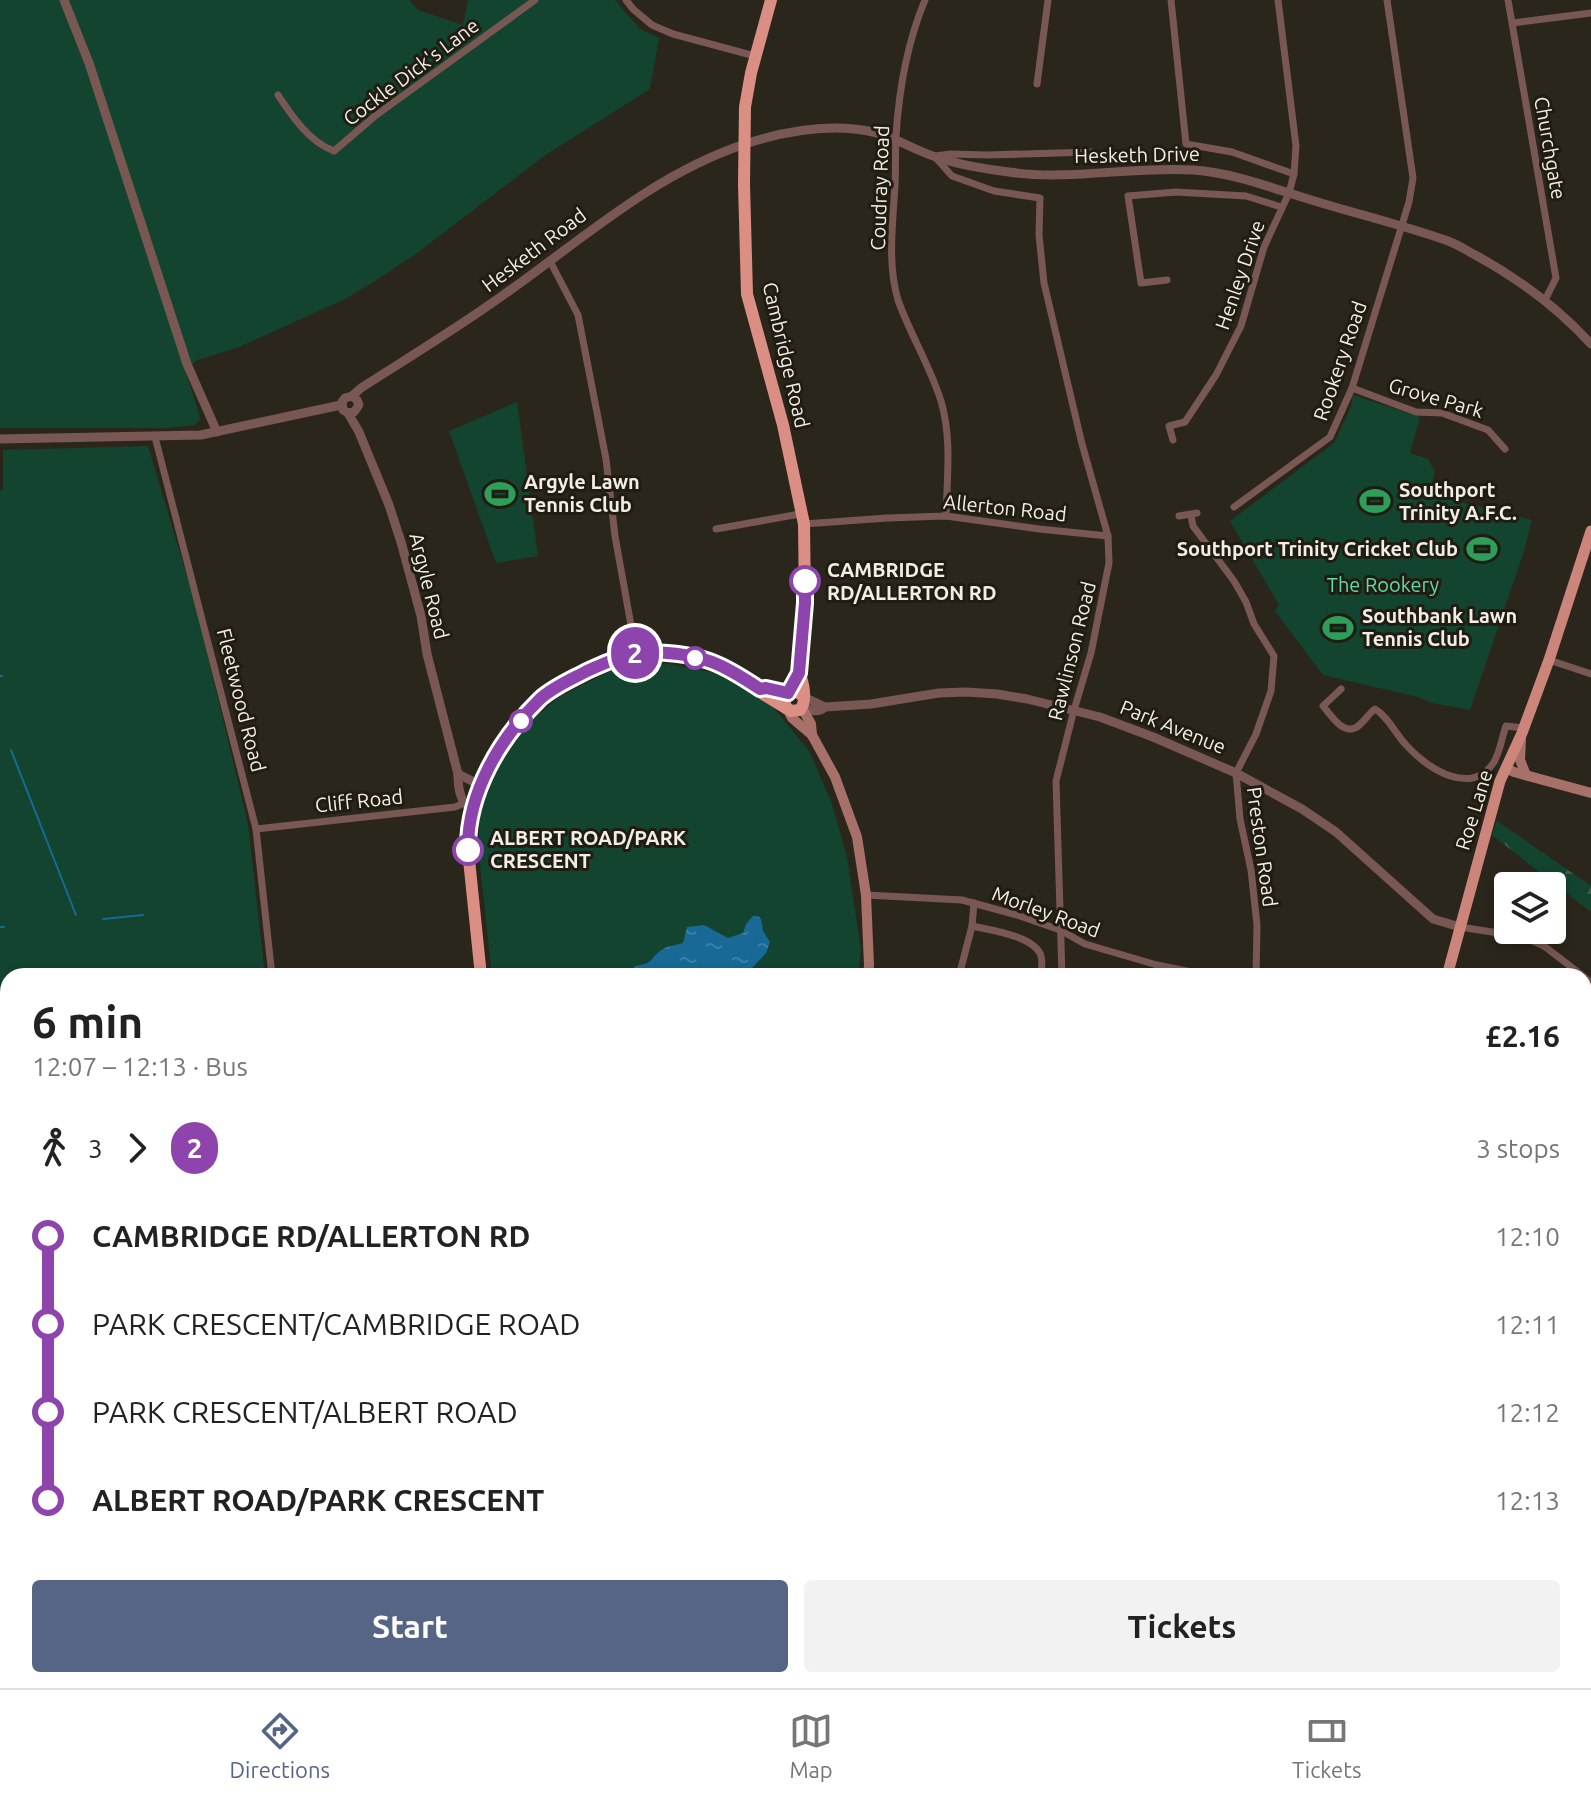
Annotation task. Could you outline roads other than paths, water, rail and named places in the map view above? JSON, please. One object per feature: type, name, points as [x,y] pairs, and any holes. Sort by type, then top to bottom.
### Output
[{"type":"highway","name":"Cambridge Road","points":[[771,0],[745,107],[747,294],[783,425],[802,519],[805,603],[799,673],[787,693]]},
{"type":"highway","points":[[480,968],[468,850],[468,806],[495,755],[541,697],[593,668],[636,653],[670,654],[712,662],[760,689],[787,709],[794,712],[803,702],[796,691],[787,693],[760,689]]},
{"type":"highway","name":"Cambridge Road","points":[[799,673],[803,680],[803,702]]},
{"type":"highway","points":[[787,693],[783,702],[787,709]]},
{"type":"main road","name":"Roe Lane","points":[[1449,968],[1500,781],[1549,660],[1591,531]]},
{"type":"main road","points":[[803,702],[812,735]]},
{"type":"main road","points":[[787,709],[792,718],[812,735],[835,777],[857,837],[866,895],[869,968]]},
{"type":"main road","points":[[1522,731],[1520,760],[1526,775]]},
{"type":"main road","points":[[1506,768],[1591,793]]},
{"type":"street","points":[[64,0],[89,63],[187,364],[217,432]]},
{"type":"street","name":"Cockle Dick's Lane","points":[[278,95],[296,122],[325,148],[334,151],[375,116],[535,0]]},
{"type":"street","points":[[626,0],[652,25],[673,34],[755,56]]},
{"type":"street","name":"Coudray Road","points":[[925,0],[909,46],[902,82],[891,230],[898,298],[941,402],[948,448],[946,516]]},
{"type":"street","points":[[1037,84],[1048,0]]},
{"type":"street","points":[[1171,0],[1186,144],[1232,152],[1294,174]]},
{"type":"street","name":"Henley Drive","points":[[1173,440],[1169,426],[1185,422],[1216,375],[1241,326],[1264,247],[1289,193],[1294,174],[1296,146],[1278,0]]},
{"type":"street","name":"Rookery Road","points":[[1234,507],[1330,437],[1352,388],[1409,202],[1413,178],[1387,0]]},
{"type":"street","name":"Churchgate","points":[[1508,0],[1556,278],[1545,300]]},
{"type":"street","points":[[1513,23],[1591,13]]},
{"type":"street","name":"Hesketh Drive","points":[[744,145],[823,129],[864,130],[896,139],[934,156],[1013,173],[1149,169],[1214,172],[1242,178],[1451,242],[1545,300],[1591,344]]},
{"type":"street","name":"Hesketh Road","points":[[345,409],[345,398],[471,319],[655,185],[744,145]]},
{"type":"street","points":[[934,156],[1091,152]]},
{"type":"street","name":"Rawlinson Road","points":[[934,156],[952,176],[994,191],[1040,198],[1039,235],[1044,283],[1082,444],[1108,536],[1109,563],[1091,653],[1056,781],[1062,968]]},
{"type":"street","points":[[1167,280],[1141,283],[1128,196],[1176,192],[1246,196],[1281,207]]},
{"type":"street","points":[[550,261],[578,315],[603,446],[636,653]]},
{"type":"street","name":"Grove Park","points":[[1352,388],[1416,412],[1442,413],[1488,430],[1505,449]]},
{"type":"street","points":[[0,439],[155,437],[217,432],[345,409]]},
{"type":"street","name":"Argyle Road","points":[[345,409],[359,432],[376,472],[401,542],[458,774],[458,787],[468,806]]},
{"type":"street","name":"Fleetwood Road","points":[[155,437],[256,829],[271,968]]},
{"type":"street","name":"Preston Road","points":[[1179,516],[1194,514],[1193,526],[1234,581],[1254,624],[1274,656],[1271,691],[1256,734],[1236,773],[1257,925],[1256,968]]},
{"type":"street","name":"Allerton Road","points":[[716,529],[802,519],[946,516],[1108,536]]},
{"type":"street","points":[[1549,660],[1591,674]]},
{"type":"street","points":[[1341,689],[1323,706],[1342,727],[1350,730],[1356,728],[1375,709],[1383,714],[1409,749],[1453,778],[1468,780],[1482,774],[1494,762],[1506,726],[1522,731]]},
{"type":"street","name":"Park Avenue","points":[[803,702],[825,707],[966,692],[997,694],[1100,717],[1236,773],[1302,809],[1336,832],[1433,919],[1460,927]]},
{"type":"street","points":[[458,774],[480,785]]},
{"type":"street","name":"Cliff Road","points":[[256,829],[468,806]]},
{"type":"street","name":"Morley Road","points":[[866,895],[962,900],[1060,930],[1085,944],[1172,968]]},
{"type":"street","points":[[961,968],[972,926],[974,903]]},
{"type":"street","points":[[1011,935],[1017,915]]},
{"type":"street","points":[[972,926],[1028,942],[1042,958],[1041,968]]},
{"type":"street","points":[[1460,927],[1524,937],[1544,946],[1573,968]]},
{"type":"water","points":[[753,916],[758,916],[770,942],[766,953],[752,968],[633,968],[649,962],[663,949],[683,943],[687,927],[704,925],[728,938],[743,933]]},
{"type":"waterway","points":[[11,750],[76,915]]},
{"type":"waterway","points":[[103,919],[143,915]]},
{"type":"place","name":"Argyle Lawn Tennis Club","points":[[500,494]]},
{"type":"place","name":"Southport Trinity A.F.C.","points":[[1375,501]]},
{"type":"place","name":"Southport Trinity Cricket Club","points":[[1482,549]]},
{"type":"place","name":"CAMBRIDGE RD/ALLERTON RD","points":[[805,581]]},
{"type":"place","name":"Southbank Lawn Tennis Club","points":[[1338,628]]},
{"type":"place","name":"ALBERT ROAD/PARK CRESCENT","points":[[468,850]]},
{"type":"park label","name":"The Rookery","points":[[1383,585]]}]
